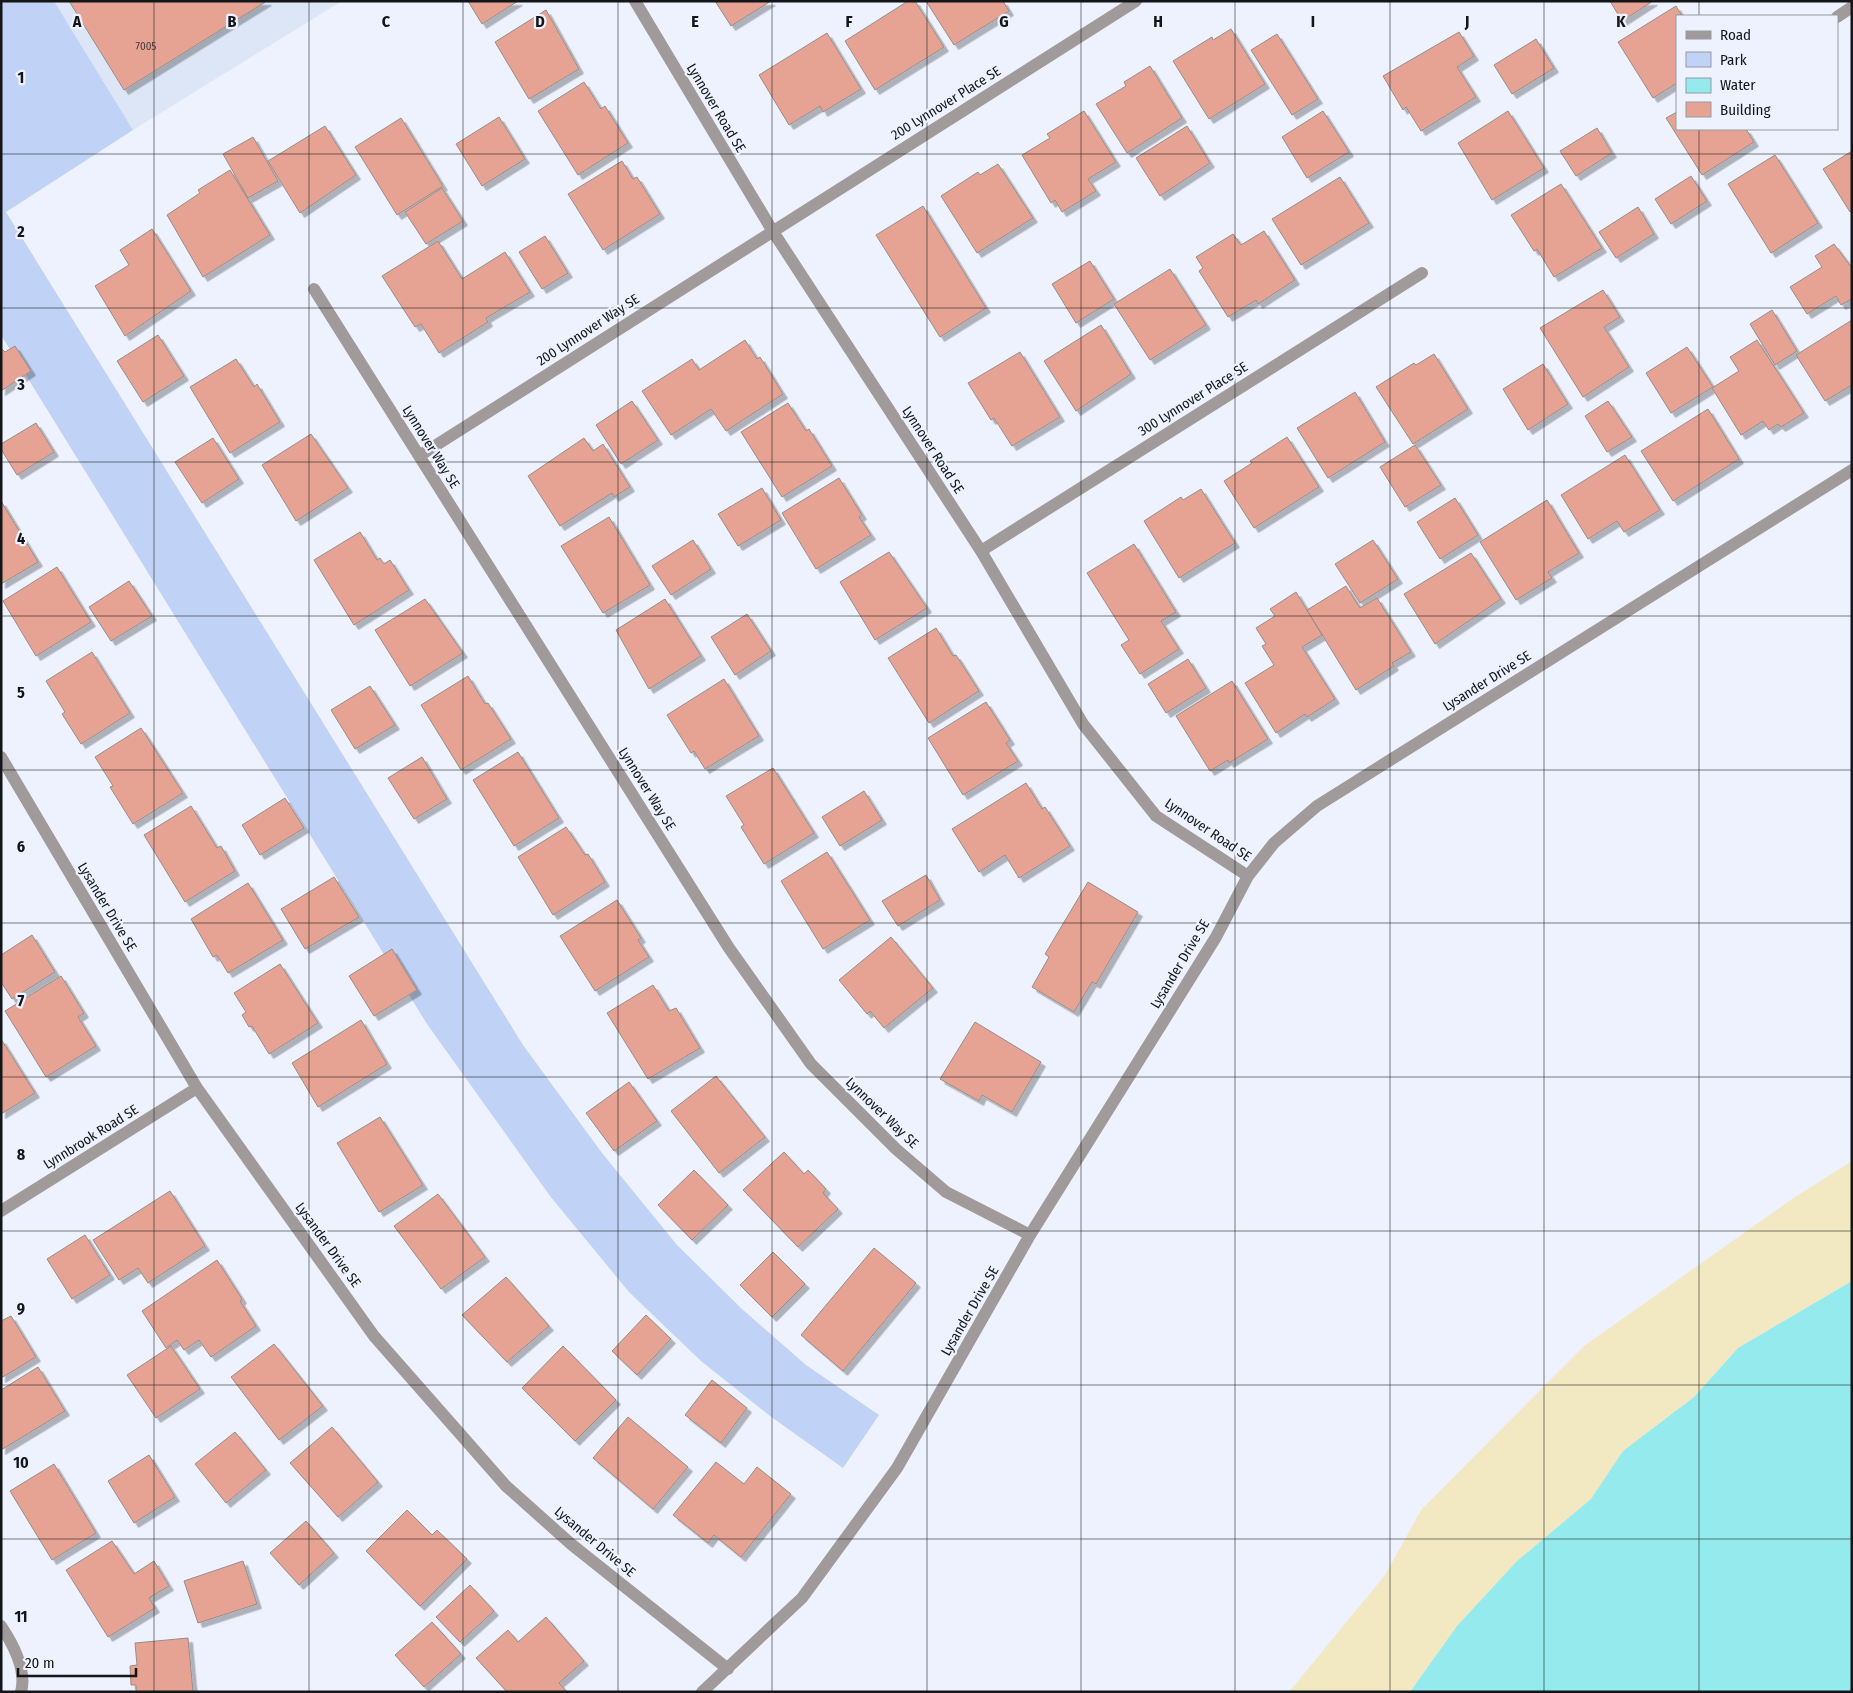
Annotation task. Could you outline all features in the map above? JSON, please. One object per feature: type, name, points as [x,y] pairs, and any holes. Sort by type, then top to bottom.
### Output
[{"type":"street","name":"Lynnover Road SE","points":[[635,1],[772,230],[981,551],[1083,724],[1122,776],[1156,816],[1248,876]]},
{"type":"street","name":"200 Lynnover Place SE","points":[[772,230],[1136,1]]},
{"type":"street","points":[[1838,15],[1852,7]]},
{"type":"street","name":"200 Lynnover Way SE","points":[[419,456],[772,230]]},
{"type":"street","name":"300 Lynnover Place SE","points":[[981,551],[1422,273]]},
{"type":"street","name":"Lynnover Way SE","points":[[314,289],[729,948],[811,1064],[896,1149],[946,1192],[1030,1235]]},
{"type":"street","name":"Lysander Drive SE","points":[[702,1692],[802,1598],[897,1468],[1030,1235],[1216,937],[1248,876],[1274,843],[1317,806],[1852,470]]},
{"type":"street","name":"Lysander Drive SE","points":[[1,757],[197,1088],[374,1336],[506,1486],[571,1544],[728,1669]]},
{"type":"street","name":"Lynnbrook Road SE","points":[[1,1211],[197,1088]]},
{"type":"street","points":[[1,1626],[15,1648],[23,1683],[21,1692]]},
{"type":"shaded area","points":[[54,1],[342,1],[133,130]]},
{"type":"green space","points":[[1,1],[54,1],[133,130],[6,212],[523,1045],[602,1153],[677,1245],[743,1310],[806,1365],[879,1415],[843,1468],[770,1416],[701,1361],[629,1292],[550,1196],[427,1024],[1,335]]},
{"type":"sand","points":[[1852,1161],[1852,1281],[1738,1348],[1694,1397],[1623,1451],[1591,1499],[1517,1561],[1457,1626],[1410,1692],[1289,1692],[1385,1575],[1421,1510],[1584,1346],[1795,1197]]},
{"type":"water","points":[[1852,1281],[1852,1692],[1410,1692],[1457,1626],[1517,1561],[1591,1499],[1623,1451],[1694,1397],[1738,1348]]},
{"type":"building","points":[[69,1],[267,1],[124,90]]},
{"type":"building","points":[[468,1],[518,1],[482,24]]},
{"type":"building","points":[[715,1],[771,1],[731,26]]},
{"type":"building","points":[[908,1],[915,1],[944,47],[875,90],[845,41]]},
{"type":"building","points":[[926,1],[1003,1],[1009,11],[954,45]]},
{"type":"building","points":[[1610,1],[1653,1],[1622,21]]},
{"type":"building","points":[[1676,6],[1681,15],[1676,15],[1676,84],[1653,98],[1618,42]]},
{"type":"building","points":[[546,10],[579,69],[529,99],[495,42]]},
{"type":"building","points":[[1231,29],[1265,84],[1209,119],[1173,61],[1212,37],[1213,40]]},
{"type":"building","points":[[1459,32],[1474,56],[1457,67],[1476,97],[1421,131],[1406,107],[1403,110],[1383,76]]},
{"type":"building","points":[[827,33],[861,89],[823,112],[820,106],[789,125],[759,75]]},
{"type":"building","points":[[1277,34],[1318,99],[1292,115],[1251,50]]},
{"type":"building","points":[[1536,39],[1554,68],[1512,94],[1494,65]]},
{"type":"building","points":[[1150,66],[1182,118],[1127,153],[1096,104],[1126,86],[1124,82]]},
{"type":"building","points":[[584,82],[601,109],[605,106],[628,143],[578,175],[538,111]]},
{"type":"building","points":[[1084,111],[1116,162],[1088,179],[1096,191],[1062,212],[1055,200],[1051,203],[1022,155],[1050,138],[1047,134]]},
{"type":"building","points":[[1323,111],[1349,152],[1307,178],[1282,137]]},
{"type":"building","points":[[1508,111],[1544,168],[1492,200],[1458,143]]},
{"type":"building","points":[[1676,113],[1676,130],[1747,130],[1754,142],[1702,175],[1666,118]]},
{"type":"building","points":[[499,117],[525,159],[482,186],[456,144]]},
{"type":"building","points":[[401,118],[443,186],[397,215],[355,147]]},
{"type":"building","points":[[325,126],[356,175],[300,213],[268,161]]},
{"type":"building","points":[[1187,126],[1210,163],[1160,196],[1136,158]]},
{"type":"building","points":[[1597,128],[1612,153],[1576,176],[1560,151]]},
{"type":"building","points":[[253,137],[278,181],[248,198],[223,154]]},
{"type":"building","points":[[1852,151],[1852,211],[1850,212],[1823,169]]},
{"type":"building","points":[[1775,155],[1818,223],[1771,253],[1728,184]]},
{"type":"building","points":[[622,161],[633,179],[637,177],[660,214],[603,250],[568,194]]},
{"type":"building","points":[[998,164],[1033,218],[977,253],[941,196],[978,172],[980,175]]},
{"type":"building","points":[[230,170],[270,235],[203,277],[167,215],[200,193],[198,190]]},
{"type":"building","points":[[1691,176],[1707,201],[1671,224],[1655,199]]},
{"type":"building","points":[[1340,177],[1369,223],[1301,265],[1272,219]]},
{"type":"building","points":[[1561,184],[1602,248],[1554,277],[1537,249],[1534,251],[1511,215]]},
{"type":"building","points":[[442,188],[463,221],[426,244],[405,212]]},
{"type":"building","points":[[923,206],[986,308],[940,337],[876,235]]},
{"type":"building","points":[[1638,207],[1654,234],[1616,258],[1599,232]]},
{"type":"building","points":[[152,229],[191,291],[125,336],[95,286],[129,265],[120,250]]},
{"type":"building","points":[[1264,231],[1295,280],[1258,304],[1256,300],[1228,317],[1199,271],[1203,268],[1196,257],[1233,234],[1241,245]]},
{"type":"building","points":[[545,236],[568,273],[542,289],[519,252]]},
{"type":"building","points":[[438,241],[462,279],[505,252],[530,292],[486,318],[488,322],[439,353],[421,324],[415,327],[382,276]]},
{"type":"building","points":[[1834,244],[1852,268],[1852,299],[1841,305],[1836,296],[1807,314],[1790,287],[1822,267],[1815,256]]},
{"type":"building","points":[[1090,261],[1114,299],[1076,323],[1052,284]]},
{"type":"building","points":[[1170,269],[1206,325],[1150,360],[1114,304]]},
{"type":"building","points":[[1603,290],[1620,317],[1604,327],[1629,367],[1583,397],[1540,328]]},
{"type":"building","points":[[1772,310],[1797,351],[1775,365],[1750,324]]},
{"type":"building","points":[[1852,320],[1852,385],[1825,401],[1796,355]]},
{"type":"building","points":[[1101,325],[1131,374],[1076,411],[1044,361]]},
{"type":"building","points":[[158,335],[184,376],[143,402],[117,361]]},
{"type":"building","points":[[745,340],[757,359],[760,357],[783,394],[726,431],[711,409],[671,435],[642,391],[692,359],[699,370]]},
{"type":"building","points":[[1757,340],[1804,413],[1781,427],[1778,424],[1769,430],[1763,421],[1741,435],[1712,388],[1739,371],[1730,357]]},
{"type":"building","points":[[15,346],[31,371],[1,391],[1,348],[5,352]]},
{"type":"building","points":[[1687,347],[1713,387],[1671,413],[1646,373]]},
{"type":"building","points":[[1020,352],[1060,417],[1012,446],[994,418],[991,420],[968,383]]},
{"type":"building","points":[[1434,354],[1468,409],[1413,444],[1376,387],[1414,363],[1416,365]]},
{"type":"building","points":[[236,359],[254,387],[257,384],[280,422],[230,453],[190,387]]},
{"type":"building","points":[[1543,364],[1568,404],[1528,430],[1503,389]]},
{"type":"building","points":[[1355,392],[1385,442],[1328,478],[1297,428]]},
{"type":"building","points":[[632,401],[658,440],[621,464],[596,425]]},
{"type":"building","points":[[1608,401],[1632,437],[1607,452],[1585,416]]},
{"type":"building","points":[[788,403],[806,431],[809,429],[832,466],[782,497],[741,432]]},
{"type":"building","points":[[1708,409],[1739,459],[1673,501],[1641,451]]},
{"type":"building","points":[[36,423],[54,452],[17,475],[1,449],[1,444]]},
{"type":"building","points":[[311,434],[348,488],[296,521],[262,465]]},
{"type":"building","points":[[1287,437],[1319,487],[1254,528],[1224,481],[1252,463],[1250,461]]},
{"type":"building","points":[[213,438],[239,479],[202,503],[175,462]]},
{"type":"building","points":[[584,438],[593,451],[603,444],[630,487],[614,497],[612,493],[560,526],[528,476]]},
{"type":"building","points":[[1415,445],[1441,485],[1405,507],[1380,467]]},
{"type":"building","points":[[1625,455],[1660,510],[1624,532],[1617,521],[1588,539],[1561,495]]},
{"type":"building","points":[[839,478],[862,515],[859,517],[871,535],[816,569],[782,513]]},
{"type":"building","points":[[762,488],[781,520],[738,546],[718,514]]},
{"type":"building","points":[[1201,489],[1235,543],[1179,578],[1144,521],[1181,497],[1183,500]]},
{"type":"building","points":[[1455,498],[1478,535],[1440,559],[1417,522]]},
{"type":"building","points":[[1547,500],[1579,553],[1548,572],[1552,578],[1516,600],[1480,542]]},
{"type":"building","points":[[1,501],[38,562],[1,584]]},
{"type":"building","points":[[609,517],[650,585],[603,613],[561,546]]},
{"type":"building","points":[[360,532],[377,560],[380,558],[384,564],[390,560],[409,590],[354,625],[314,560]]},
{"type":"building","points":[[693,540],[711,569],[671,595],[652,566]]},
{"type":"building","points":[[1373,540],[1398,579],[1360,603],[1335,564]]},
{"type":"building","points":[[1134,544],[1176,612],[1161,621],[1179,649],[1140,674],[1121,645],[1129,640],[1087,573]]},
{"type":"building","points":[[889,552],[927,608],[875,640],[840,582]]},
{"type":"building","points":[[1471,553],[1501,599],[1435,644],[1404,594]]},
{"type":"building","points":[[57,567],[91,622],[36,656],[3,601]]},
{"type":"building","points":[[129,581],[152,616],[111,641],[89,607]]},
{"type":"building","points":[[1346,586],[1360,608],[1377,598],[1411,652],[1392,663],[1394,666],[1356,690],[1307,610]]},
{"type":"building","points":[[1296,592],[1322,635],[1302,647],[1335,699],[1307,717],[1305,714],[1276,733],[1245,683],[1274,665],[1262,646],[1266,644],[1256,628],[1275,616],[1270,609]]},
{"type":"building","points":[[425,599],[463,653],[410,686],[375,630]]},
{"type":"building","points":[[665,599],[701,656],[649,689],[616,630]]},
{"type":"building","points":[[747,614],[771,651],[735,675],[711,637]]},
{"type":"building","points":[[936,628],[953,656],[956,655],[979,691],[929,723],[888,658]]},
{"type":"building","points":[[92,652],[130,713],[81,744],[62,714],[65,712],[46,681]]},
{"type":"building","points":[[1188,659],[1206,688],[1166,713],[1148,684]]},
{"type":"building","points":[[468,676],[485,704],[488,703],[511,739],[461,770],[421,705]]},
{"type":"building","points":[[724,679],[759,736],[705,769],[694,751],[691,753],[667,715]]},
{"type":"building","points":[[1232,681],[1268,739],[1229,763],[1228,760],[1210,771],[1176,716]]},
{"type":"building","points":[[370,686],[395,725],[355,749],[331,710]]},
{"type":"building","points":[[986,702],[1010,740],[1006,743],[1018,761],[963,795],[928,738]]},
{"type":"building","points":[[141,728],[183,793],[133,824],[110,787],[113,786],[95,757]]},
{"type":"building","points":[[518,752],[559,818],[514,846],[473,780]]},
{"type":"building","points":[[422,757],[447,799],[414,819],[388,778]]},
{"type":"building","points":[[773,768],[814,833],[764,864],[741,827],[744,825],[726,796]]},
{"type":"building","points":[[1026,783],[1042,809],[1045,807],[1070,846],[1019,878],[1005,855],[979,872],[952,829]]},
{"type":"building","points":[[864,791],[882,820],[840,846],[822,817]]},
{"type":"building","points":[[285,798],[304,828],[260,855],[242,825]]},
{"type":"building","points":[[191,806],[217,848],[221,846],[235,871],[185,902],[144,835]]},
{"type":"building","points":[[566,827],[585,855],[588,854],[605,882],[553,915],[518,857]]},
{"type":"building","points":[[827,852],[870,920],[823,949],[781,881]]},
{"type":"building","points":[[926,875],[940,900],[898,926],[882,901]]},
{"type":"building","points":[[334,877],[359,917],[305,949],[281,909]]},
{"type":"building","points":[[1088,882],[1138,912],[1096,984],[1092,982],[1074,1012],[1032,987],[1049,957],[1045,954]]},
{"type":"building","points":[[248,883],[283,940],[228,973],[217,955],[213,957],[191,919]]},
{"type":"building","points":[[617,900],[641,938],[638,940],[649,957],[595,991],[560,936]]},
{"type":"building","points":[[32,935],[55,972],[12,999],[1,982],[1,955]]},
{"type":"building","points":[[891,937],[933,988],[884,1028],[870,1011],[867,1014],[839,980]]},
{"type":"building","points":[[392,949],[417,990],[374,1016],[349,976]]},
{"type":"building","points":[[280,964],[318,1023],[269,1054],[252,1026],[249,1027],[242,1015],[246,1012],[234,993]]},
{"type":"building","points":[[61,976],[84,1013],[78,1017],[96,1046],[46,1077],[5,1011]]},
{"type":"building","points":[[653,985],[669,1011],[676,1008],[700,1048],[648,1079],[607,1013]]},
{"type":"building","points":[[361,1020],[387,1064],[318,1107],[292,1063]]},
{"type":"building","points":[[975,1022],[1041,1062],[1012,1112],[982,1095],[979,1101],[940,1079]]},
{"type":"building","points":[[1,1039],[35,1093],[1,1114]]},
{"type":"building","points":[[716,1076],[765,1137],[719,1173],[671,1111]]},
{"type":"building","points":[[629,1082],[657,1121],[614,1151],[586,1113]]},
{"type":"building","points":[[380,1117],[423,1185],[379,1212],[337,1143]]},
{"type":"building","points":[[784,1152],[804,1174],[808,1170],[826,1189],[823,1193],[838,1209],[798,1247],[743,1190]]},
{"type":"building","points":[[694,1170],[728,1205],[692,1240],[658,1205]]},
{"type":"building","points":[[170,1191],[205,1246],[148,1283],[138,1268],[119,1280],[93,1240]]},
{"type":"building","points":[[438,1194],[485,1257],[441,1289],[394,1226]]},
{"type":"building","points":[[85,1235],[110,1275],[72,1299],[47,1259]]},
{"type":"building","points":[[874,1248],[916,1283],[843,1371],[801,1335]]},
{"type":"building","points":[[773,1252],[805,1284],[772,1317],[740,1285]]},
{"type":"building","points":[[217,1260],[242,1299],[240,1301],[256,1326],[211,1357],[199,1340],[184,1350],[177,1340],[166,1348],[142,1311]]},
{"type":"building","points":[[506,1277],[549,1326],[507,1362],[462,1315]]},
{"type":"building","points":[[646,1315],[671,1339],[637,1375],[612,1351]]},
{"type":"building","points":[[11,1316],[36,1357],[1,1378],[1,1321]]},
{"type":"building","points":[[274,1344],[323,1406],[279,1440],[231,1377]]},
{"type":"building","points":[[171,1346],[200,1389],[156,1418],[127,1375]]},
{"type":"building","points":[[563,1346],[616,1400],[575,1441],[522,1388]]},
{"type":"building","points":[[38,1367],[65,1411],[1,1450],[1,1390]]},
{"type":"building","points":[[712,1380],[747,1408],[721,1443],[685,1415]]},
{"type":"building","points":[[628,1417],[688,1467],[653,1509],[593,1458]]},
{"type":"building","points":[[332,1427],[378,1482],[338,1517],[290,1463]]},
{"type":"building","points":[[235,1432],[266,1470],[226,1503],[195,1464]]},
{"type":"building","points":[[149,1455],[175,1497],[134,1523],[108,1481]]},
{"type":"building","points":[[716,1462],[744,1484],[757,1467],[791,1494],[741,1557],[714,1535],[708,1543],[673,1515]]},
{"type":"building","points":[[54,1464],[96,1533],[52,1560],[10,1491]]},
{"type":"building","points":[[407,1510],[432,1535],[437,1530],[467,1559],[420,1606],[366,1551]]},
{"type":"building","points":[[306,1521],[334,1553],[299,1585],[270,1553]]},
{"type":"building","points":[[112,1541],[134,1574],[154,1561],[169,1586],[149,1598],[155,1608],[108,1637],[66,1570]]},
{"type":"building","points":[[243,1561],[257,1604],[198,1623],[184,1581]]},
{"type":"building","points":[[470,1585],[494,1611],[460,1642],[436,1617]]},
{"type":"building","points":[[546,1617],[584,1661],[559,1683],[567,1692],[507,1692],[476,1658],[508,1630],[518,1642]]},
{"type":"building","points":[[432,1622],[461,1654],[424,1687],[395,1655]]},
{"type":"building","points":[[188,1638],[193,1692],[136,1692],[136,1685],[131,1685],[130,1666],[137,1665],[135,1643]]}]
